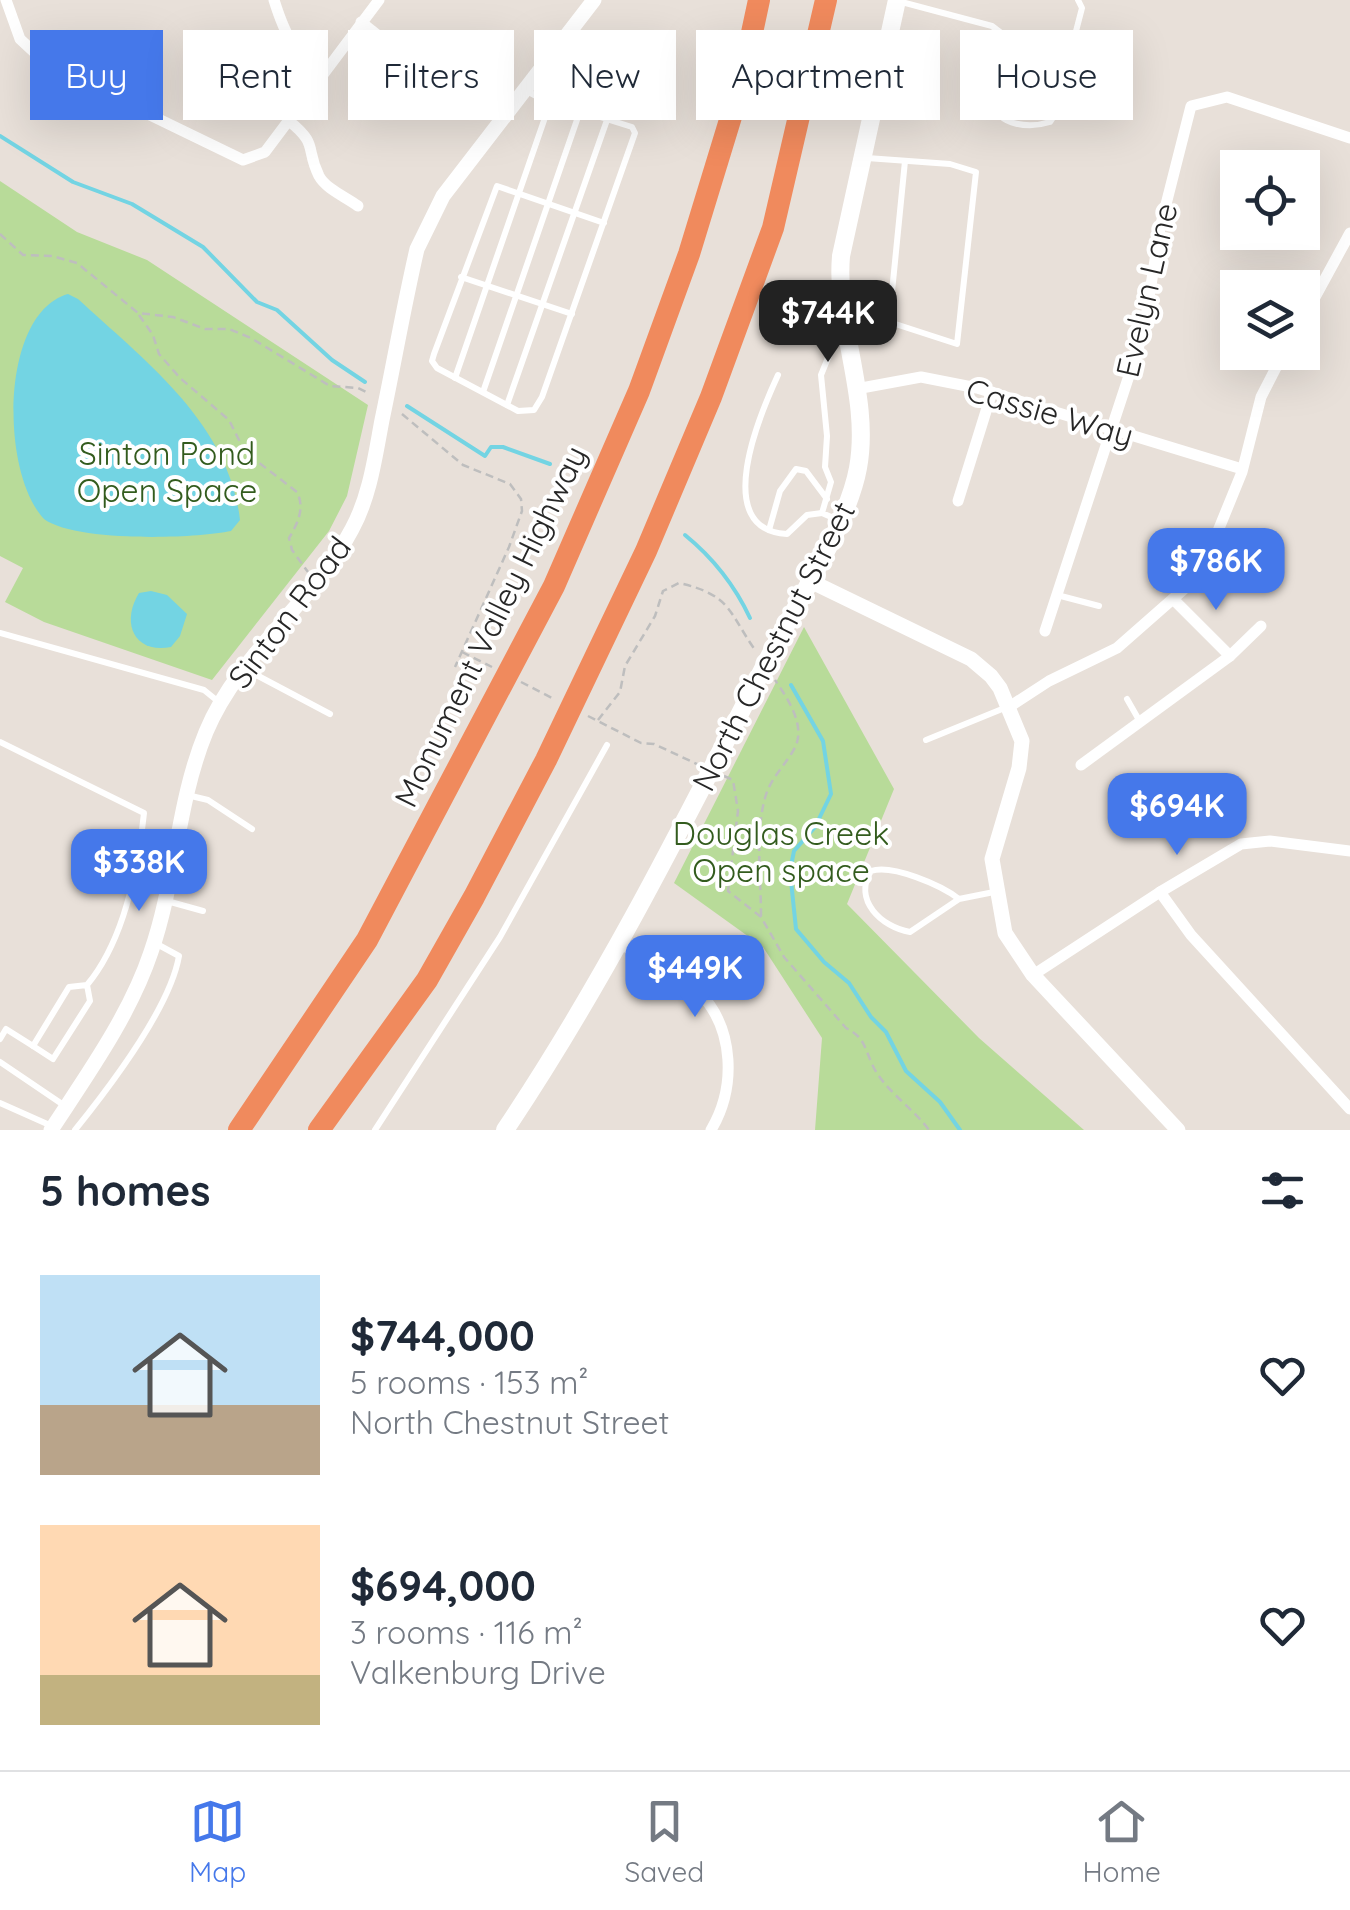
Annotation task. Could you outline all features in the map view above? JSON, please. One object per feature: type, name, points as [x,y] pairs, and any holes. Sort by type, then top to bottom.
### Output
[{"type":"highway","name":"Monument Valley Highway","points":[[239,1130],[368,940],[554,586],[639,392],[689,254],[730,122],[759,0]]},
{"type":"highway","points":[[319,1130],[427,980],[546,760],[646,551],[748,302],[773,228],[826,0]]},
{"type":"main road","name":"North Chestnut Street","points":[[505,1130],[619,943],[808,580],[831,517],[854,485],[860,457],[856,388],[841,282],[843,244],[897,0]]},
{"type":"street","points":[[6,0],[20,39],[38,58],[234,158],[259,157],[289,121],[311,142],[324,182],[358,206]]},
{"type":"street","points":[[274,0],[284,30]]},
{"type":"street","points":[[328,67],[379,0]]},
{"type":"street","name":"Sinton Road","points":[[54,1129],[122,1014],[154,942],[166,901],[186,795],[199,749],[220,703],[348,537],[365,499],[422,235],[443,196],[594,0]]},
{"type":"street","points":[[361,22],[371,30]]},
{"type":"street","name":"Evelyn Lane","points":[[1044,631],[1144,330],[1160,228],[1191,106],[1227,97],[1350,138]]},
{"type":"street","points":[[1320,288],[1350,232]]},
{"type":"street","points":[[1008,707],[1049,681],[1117,648],[1200,576],[1242,468],[1262,397],[1275,370]]},
{"type":"street","name":"Cassie Way","points":[[856,388],[921,377],[992,392],[1242,468]]},
{"type":"street","points":[[958,501],[992,392]]},
{"type":"street","points":[[808,580],[971,659],[992,676],[1022,741],[992,859],[1005,934],[1034,976],[1178,1130]]},
{"type":"street","points":[[1172,599],[1230,656]]},
{"type":"street","points":[[1081,765],[1230,656],[1261,626]]},
{"type":"street","points":[[1034,976],[1160,892],[1242,844],[1254,840],[1349,850],[1350,866]]},
{"type":"street","points":[[1160,892],[1190,935],[1350,1109]]},
{"type":"street","points":[[619,943],[695,988],[717,1017],[727,1051],[728,1082],[724,1104],[711,1130]]},
{"type":"lane","points":[[897,0],[933,4],[1006,34],[1009,39],[995,111],[1000,118],[1038,126],[1054,116],[1082,8],[1078,0]]},
{"type":"lane","points":[[524,89],[534,96]]},
{"type":"lane","points":[[456,378],[544,120]]},
{"type":"lane","points":[[482,392],[577,120]]},
{"type":"lane","points":[[507,405],[574,212],[607,120],[632,127],[634,133],[604,223],[572,314],[538,404],[534,410],[525,412],[507,405],[437,368],[432,360],[497,186],[574,212],[604,223]]},
{"type":"lane","points":[[845,316],[889,322],[957,344],[976,172],[950,164],[861,158]]},
{"type":"lane","points":[[889,322],[904,161]]},
{"type":"lane","points":[[461,276],[572,314]]},
{"type":"lane","points":[[832,348],[816,333],[815,312],[822,288],[841,282]]},
{"type":"lane","points":[[827,499],[832,482],[825,466],[822,376],[832,348],[848,336]]},
{"type":"lane","points":[[769,530],[780,491],[796,469],[806,471],[827,499],[831,517],[807,515],[787,534],[769,530],[748,513],[746,486],[751,446],[778,375]]},
{"type":"lane","points":[[1056,594],[1099,606]]},
{"type":"lane","points":[[0,633],[204,690],[220,703]]},
{"type":"lane","points":[[244,669],[330,714]]},
{"type":"lane","points":[[1127,699],[1140,721]]},
{"type":"lane","points":[[926,740],[1008,707]]},
{"type":"lane","points":[[0,742],[144,812],[140,852],[126,909],[96,973],[87,985],[69,987],[33,1046]]},
{"type":"lane","points":[[375,1130],[492,950],[607,745]]},
{"type":"lane","points":[[186,795],[208,800],[252,829]]},
{"type":"lane","points":[[959,898],[891,870],[871,872],[864,890],[866,903],[890,927],[910,932],[959,898],[995,892]]},
{"type":"lane","points":[[166,901],[203,911]]},
{"type":"lane","points":[[75,1130],[120,1068],[177,970],[179,956],[154,942]]},
{"type":"lane","points":[[0,1039],[6,1029],[53,1059],[90,1001],[87,985]]},
{"type":"lane","points":[[0,1062],[66,1106]]},
{"type":"lane","points":[[0,1103],[54,1129]]},
{"type":"path","points":[[0,234],[23,255],[52,256],[77,263],[138,313],[160,354],[180,378],[229,420],[245,452],[297,492],[301,500],[298,522],[289,538],[292,550],[315,580]]},
{"type":"path","points":[[138,313],[173,316],[205,329],[228,329],[330,386],[366,392]]},
{"type":"path","points":[[402,414],[463,465],[510,484],[521,500],[522,511],[510,547],[455,667]]},
{"type":"path","points":[[597,721],[620,692],[625,666],[655,616],[663,591],[679,582],[708,590],[736,615],[756,651]]},
{"type":"path","points":[[761,917],[763,801],[772,779],[796,747],[798,726],[791,704],[774,678]]},
{"type":"path","points":[[725,776],[734,780],[738,796],[728,891],[761,917],[784,957],[846,1028],[859,1034],[872,1066],[929,1130]]},
{"type":"green space","name":"Sinton Pond Open Space","points":[[0,181],[77,232],[147,260],[368,405],[347,496],[329,531],[212,680],[44,622],[5,602],[23,568],[0,556]]},
{"type":"green space","name":"Douglas Creek Open space","points":[[804,627],[894,789],[847,904],[979,1038],[1084,1130],[815,1130],[822,1038],[763,947],[674,883]]},
{"type":"water","points":[[68,294],[156,371],[202,424],[233,485],[240,520],[231,531],[163,537],[107,535],[81,532],[44,519],[30,497],[20,467],[14,432],[14,396],[29,331],[46,307]]},
{"type":"water","points":[[139,593],[167,595],[187,614],[180,636],[171,647],[147,646],[134,634],[134,604]]},
{"type":"waterway","points":[[0,136],[73,182],[132,204],[203,247],[257,302],[277,310],[332,360],[365,382]]},
{"type":"waterway","points":[[407,406],[485,456],[491,447],[503,447],[550,464]]},
{"type":"waterway","points":[[685,535],[722,573],[750,618]]},
{"type":"waterway","points":[[791,685],[823,741],[831,794],[815,827],[794,851],[790,871],[796,929],[824,962],[849,983],[886,1032],[906,1071],[940,1102],[960,1130]]}]
